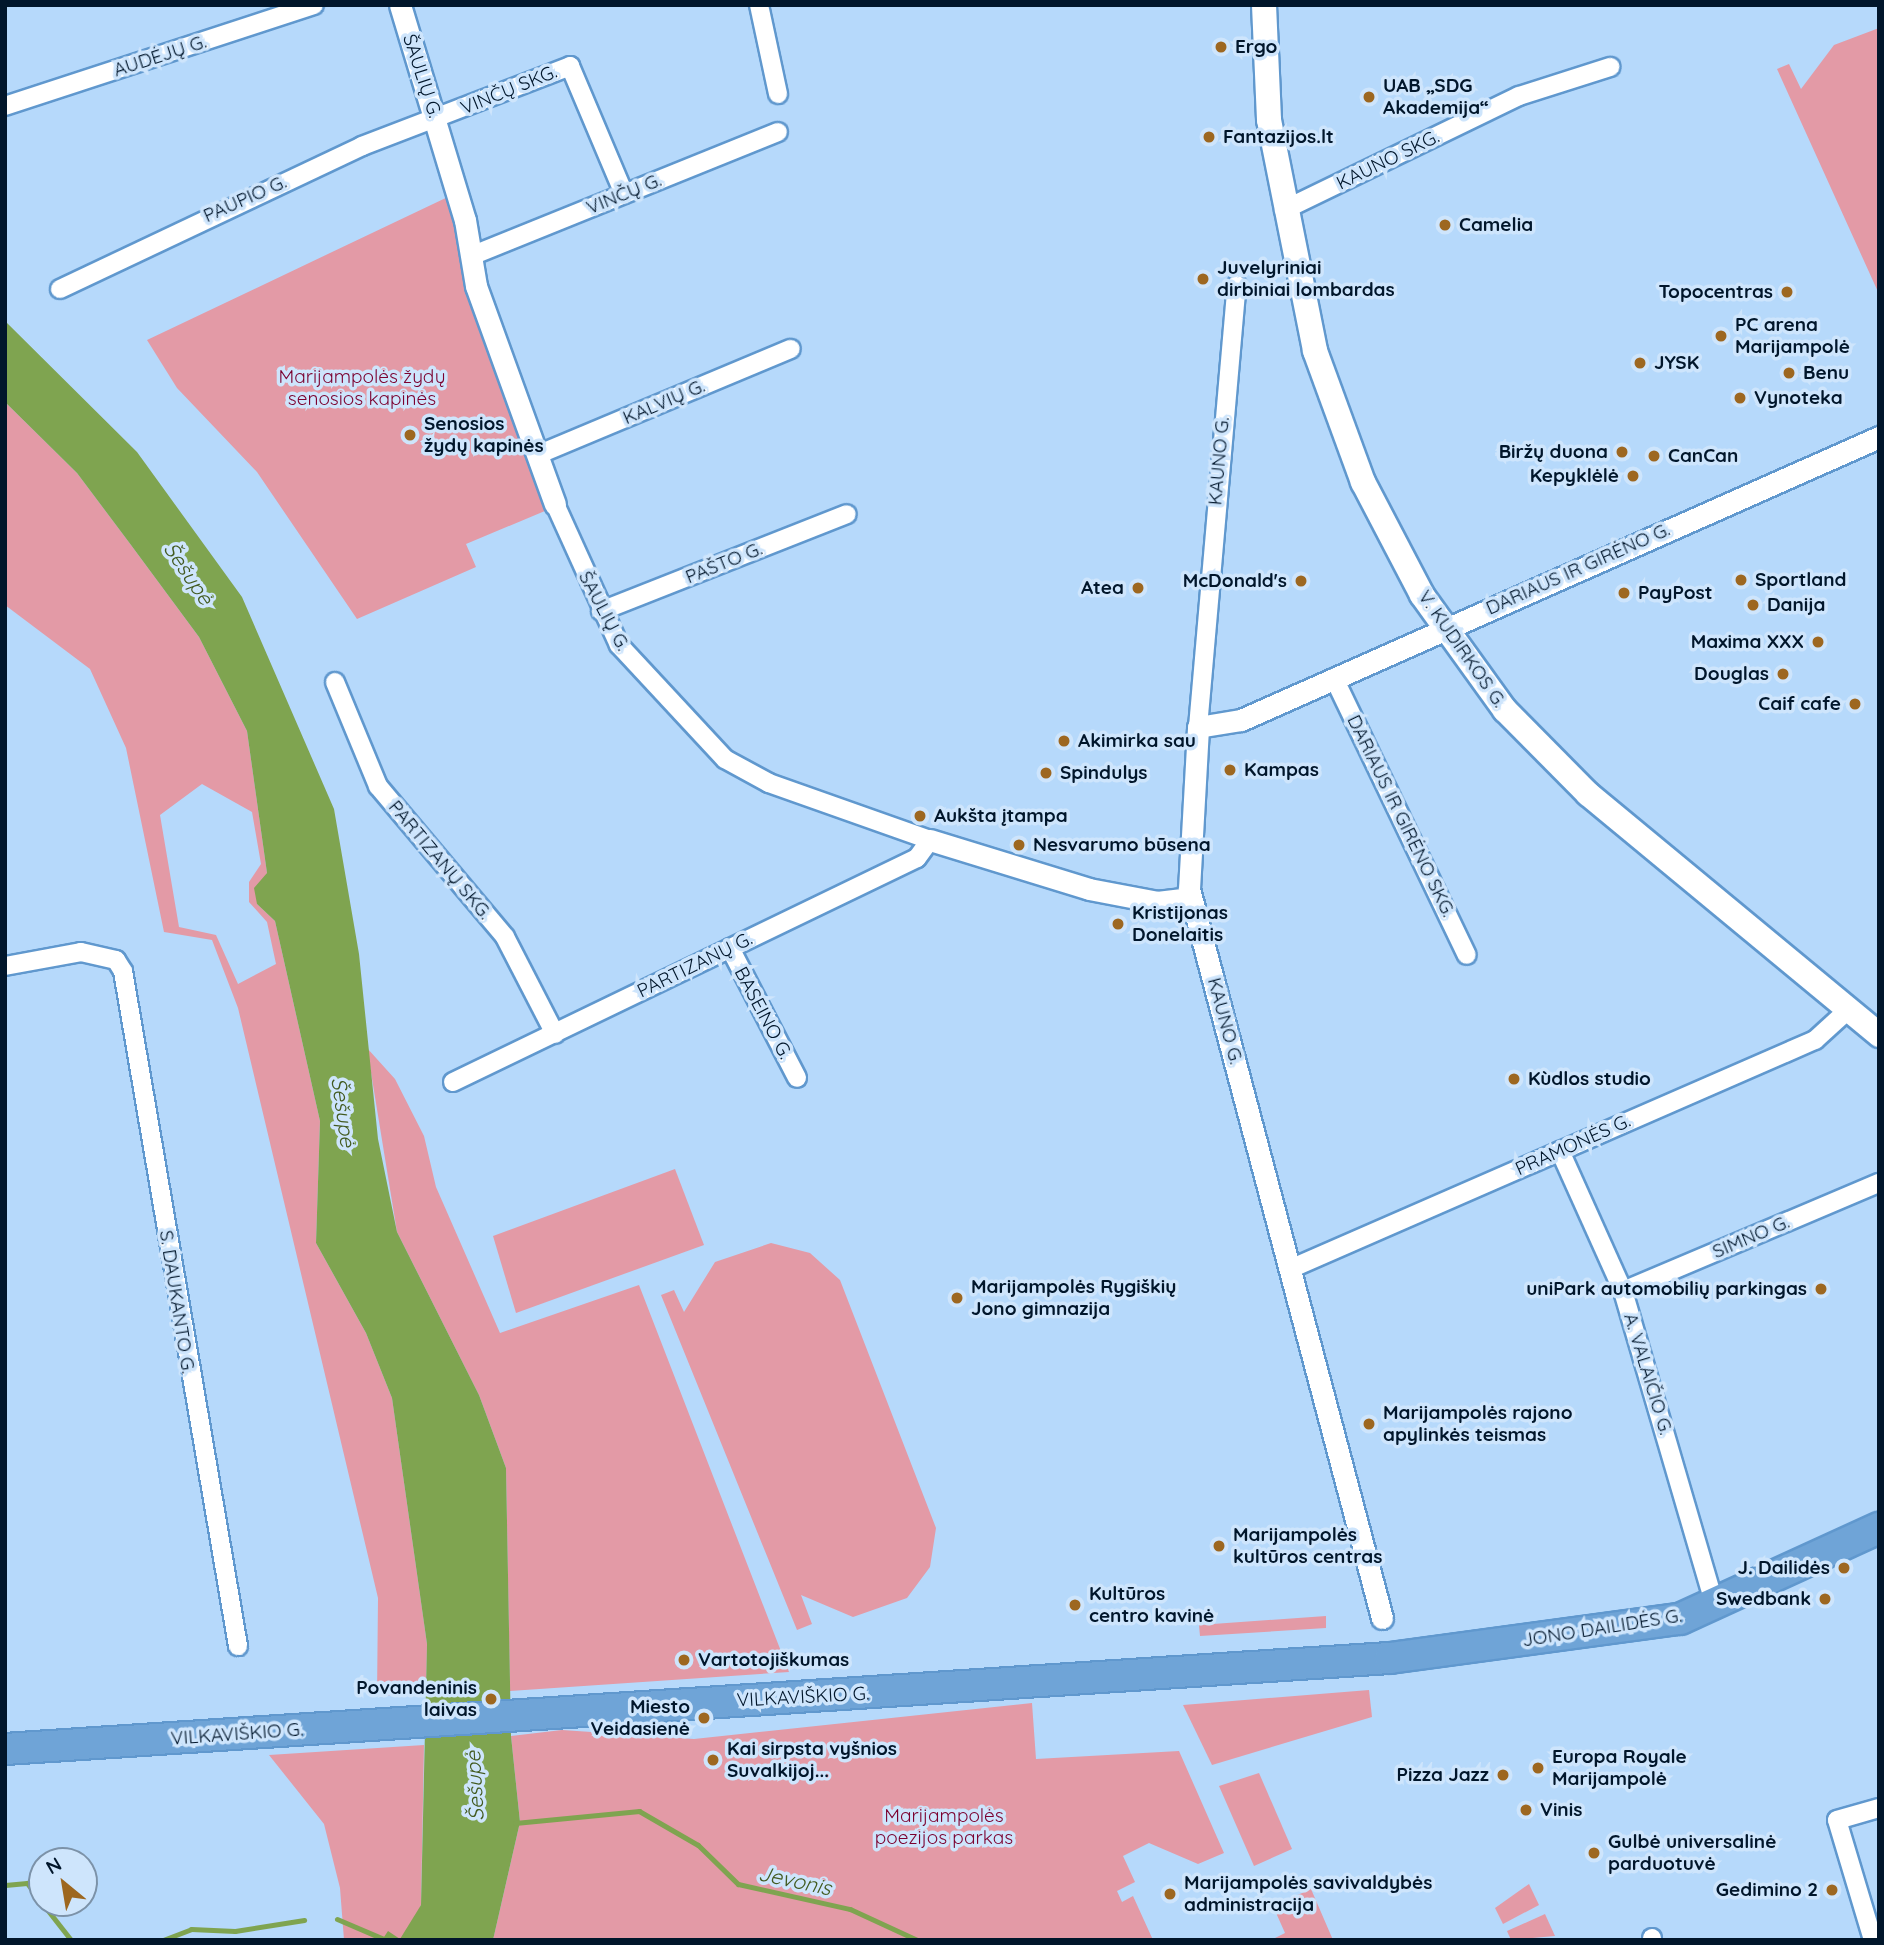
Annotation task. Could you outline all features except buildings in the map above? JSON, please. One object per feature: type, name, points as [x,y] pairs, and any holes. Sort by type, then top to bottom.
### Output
[{"type":"highway","name":"JONO DAILIDĖS G.","points":[[1390,1658],[1679,1619],[1715,1605],[1879,1528]]},
{"type":"highway","name":"VILKAVIŠKIO G.","points":[[5,1749],[1390,1658]]},
{"type":"main road","name":"V. KUDIRKOS G.","points":[[1264,5],[1269,120],[1284,210],[1329,400],[1395,548],[1445,628],[1505,710],[1588,794],[1879,1035]]},
{"type":"street","name":"AUDĖJŲ G.","points":[[5,106],[314,5]]},
{"type":"street","name":"ŠAULIŲ G.","points":[[400,5],[436,119],[471,256],[537,455],[601,611],[619,645],[725,759],[769,783],[930,840],[1089,889],[1157,902],[1191,898]]},
{"type":"street","points":[[760,5],[778,94]]},
{"type":"street","name":"VINČŲ SKG.","points":[[436,119],[570,66],[624,194]]},
{"type":"street","name":"KAUNO SKG.","points":[[1284,210],[1519,96],[1610,67]]},
{"type":"street","name":"PAUPIO G.","points":[[60,289],[362,146],[436,119]]},
{"type":"street","name":"VINČŲ G.","points":[[471,256],[778,132]]},
{"type":"street","name":"KAUNO G.","points":[[1237,285],[1198,727],[1191,898],[1382,1618]]},
{"type":"street","name":"KALVIŲ G.","points":[[537,455],[791,349]]},
{"type":"street","name":"DARIAUS IR GIRĖNO G.","points":[[1198,727],[1231,724],[1879,437]]},
{"type":"street","name":"PAŠTO G.","points":[[601,611],[846,514]]},
{"type":"street","name":"DARIAUS IR GIRĖNO SKG.","points":[[1334,678],[1467,955]]},
{"type":"street","name":"PARTIZANŲ SKG.","points":[[335,682],[379,786],[505,937],[555,1034]]},
{"type":"street","name":"PARTIZANŲ G.","points":[[453,1082],[917,858],[930,840]]},
{"type":"street","name":"BASEINO G.","points":[[730,948],[797,1078]]},
{"type":"street","name":"S. DAUKANTO G.","points":[[5,966],[81,952],[116,960],[126,986],[237,1646]]},
{"type":"street","name":"PRAMONĖS G.","points":[[1290,1269],[1815,1040],[1848,1010]]},
{"type":"street","name":"A. VALAIČIO G.","points":[[1560,1151],[1623,1291],[1715,1605]]},
{"type":"street","name":"SIMNO G.","points":[[1623,1291],[1879,1183]]},
{"type":"street","points":[[1873,1940],[1837,1820],[1879,1808]]},
{"type":"green space","points":[[1879,28],[1879,294],[1777,69],[1789,64],[1801,89],[1834,45]]},
{"type":"green space","name":"Marijampolės žydų senosios kapinės","points":[[452,195],[552,508],[466,544],[476,567],[357,619],[257,472],[177,388],[147,340]]},
{"type":"green space","points":[[5,402],[77,473],[199,637],[247,731],[267,873],[257,904],[275,921],[320,1121],[316,1243],[366,1333],[392,1398],[427,1644],[426,1693],[377,1696],[378,1598],[238,1008],[212,940],[164,932],[126,748],[90,669],[5,605]],"holes":[[[202,784],[252,812],[261,864],[249,882],[249,902],[267,922],[276,964],[238,984],[216,935],[179,927],[160,815]]]},
{"type":"green space","points":[[367,1048],[395,1079],[424,1136],[436,1187],[500,1333],[639,1285],[789,1672],[510,1691],[506,1468],[479,1395],[397,1232]]},
{"type":"green space","points":[[675,1169],[704,1245],[516,1313],[493,1236]]},
{"type":"green space","points":[[771,1243],[810,1253],[840,1280],[936,1528],[930,1567],[907,1598],[853,1617],[801,1595],[812,1624],[797,1630],[661,1295],[674,1290],[684,1312],[715,1262]]},
{"type":"green space","points":[[1326,1616],[1326,1628],[1200,1636],[1199,1625]]},
{"type":"green space","points":[[1369,1690],[1372,1717],[1212,1765],[1183,1705]]},
{"type":"green space","name":"Marijampolės poezijos parkas","points":[[1032,1703],[1036,1759],[1179,1751],[1224,1853],[1198,1864],[1149,1843],[1123,1856],[1135,1882],[1117,1891],[1122,1902],[1133,1896],[1153,1940],[493,1940],[520,1822],[511,1736],[562,1730],[694,1739]]},
{"type":"green space","points":[[424,1745],[421,1905],[412,1928],[400,1940],[344,1940],[340,1888],[324,1824],[269,1755]]},
{"type":"green space","points":[[1259,1773],[1292,1849],[1254,1866],[1219,1786]]},
{"type":"green space","points":[[1529,1884],[1539,1905],[1503,1924],[1495,1908]]},
{"type":"green space","points":[[1311,1889],[1333,1940],[1271,1940],[1285,1933],[1273,1906]]},
{"type":"green space","points":[[1545,1914],[1555,1936],[1511,1940],[1507,1931]]},
{"type":"water","name":"Šešupė","points":[[5,321],[137,452],[242,597],[334,809],[359,954],[378,1139],[397,1232],[479,1395],[506,1468],[511,1736],[520,1822],[493,1940],[382,1940],[388,1931],[400,1939],[421,1905],[427,1644],[392,1398],[366,1333],[316,1243],[320,1121],[275,921],[257,904],[254,888],[267,873],[247,731],[199,637],[77,473],[5,402]]},
{"type":"waterway","name":"Jevonis","points":[[515,1823],[639,1811],[698,1845],[738,1884],[850,1909],[917,1940]]},
{"type":"waterway","points":[[5,1885],[28,1884]]},
{"type":"waterway","points":[[53,1917],[71,1940]]},
{"type":"waterway","points":[[337,1919],[386,1940]]},
{"type":"waterway","points":[[163,1940],[191,1929],[235,1931],[304,1920]]},
{"type":"place","name":"Ergo","points":[[1221,47]]},
{"type":"place","name":"UAB „SDG Akademija“","points":[[1369,97]]},
{"type":"place","name":"Fantazijos.lt","points":[[1209,137]]},
{"type":"place","name":"Camelia","points":[[1445,225]]},
{"type":"place","name":"Juvelyriniai dirbiniai lombardas","points":[[1203,279]]},
{"type":"place","name":"Topocentras","points":[[1787,292]]},
{"type":"place","name":"PC arena Marijampolė","points":[[1721,336]]},
{"type":"place","name":"JYSK","points":[[1640,363]]},
{"type":"place","name":"Benu","points":[[1789,373]]},
{"type":"place","name":"Vynoteka","points":[[1740,398]]},
{"type":"place","name":"Senosios žydų kapinės","points":[[410,435]]},
{"type":"place","name":"Biržų duona","points":[[1622,452]]},
{"type":"place","name":"CanCan","points":[[1654,456]]},
{"type":"place","name":"Kepyklėlė","points":[[1633,476]]},
{"type":"place","name":"Sportland","points":[[1741,580]]},
{"type":"place","name":"McDonald's","points":[[1301,581]]},
{"type":"place","name":"Atea","points":[[1138,588]]},
{"type":"place","name":"PayPost","points":[[1624,593]]},
{"type":"place","name":"Danija","points":[[1753,605]]},
{"type":"place","name":"Maxima XXX","points":[[1818,642]]},
{"type":"place","name":"Douglas","points":[[1783,674]]},
{"type":"place","name":"Caif cafe","points":[[1855,704]]},
{"type":"place","name":"Akimirka sau","points":[[1064,741]]},
{"type":"place","name":"Kampas","points":[[1230,770]]},
{"type":"place","name":"Spindulys","points":[[1046,773]]},
{"type":"place","name":"Aukšta įtampa","points":[[920,816]]},
{"type":"place","name":"Nesvarumo būsena","points":[[1019,845]]},
{"type":"place","name":"Kristijonas Donelaitis","points":[[1118,924]]},
{"type":"place","name":"Kùdlos studio","points":[[1514,1079]]},
{"type":"place","name":"uniPark automobilių parkingas","points":[[1821,1289]]},
{"type":"place","name":"Marijampolės Rygiškių Jono gimnazija","points":[[957,1298]]},
{"type":"place","name":"Marijampolės rajono apylinkės teismas","points":[[1369,1424]]},
{"type":"place","name":"Marijampolės kultūros centras","points":[[1219,1546]]},
{"type":"place","name":"J. Dailidės","points":[[1844,1568]]},
{"type":"place","name":"Swedbank","points":[[1825,1599]]},
{"type":"place","name":"Kultūros centro kavinė","points":[[1075,1605]]},
{"type":"place","name":"Vartotojiškumas","points":[[684,1660]]},
{"type":"place","name":"Povandeninis laivas","points":[[491,1699]]},
{"type":"place","name":"Miesto Veidasienė","points":[[704,1718]]},
{"type":"place","name":"Kai sirpsta vyšnios Suvalkijoj...","points":[[713,1760]]},
{"type":"place","name":"Europa Royale Marijampolė","points":[[1538,1768]]},
{"type":"place","name":"Pizza Jazz","points":[[1503,1775]]},
{"type":"place","name":"Vinis","points":[[1526,1810]]},
{"type":"place","name":"Gulbė universalinė parduotuvė","points":[[1594,1853]]},
{"type":"place","name":"Gedimino 2","points":[[1832,1890]]},
{"type":"place","name":"Marijampolės savivaldybės administracija","points":[[1170,1894]]}]
